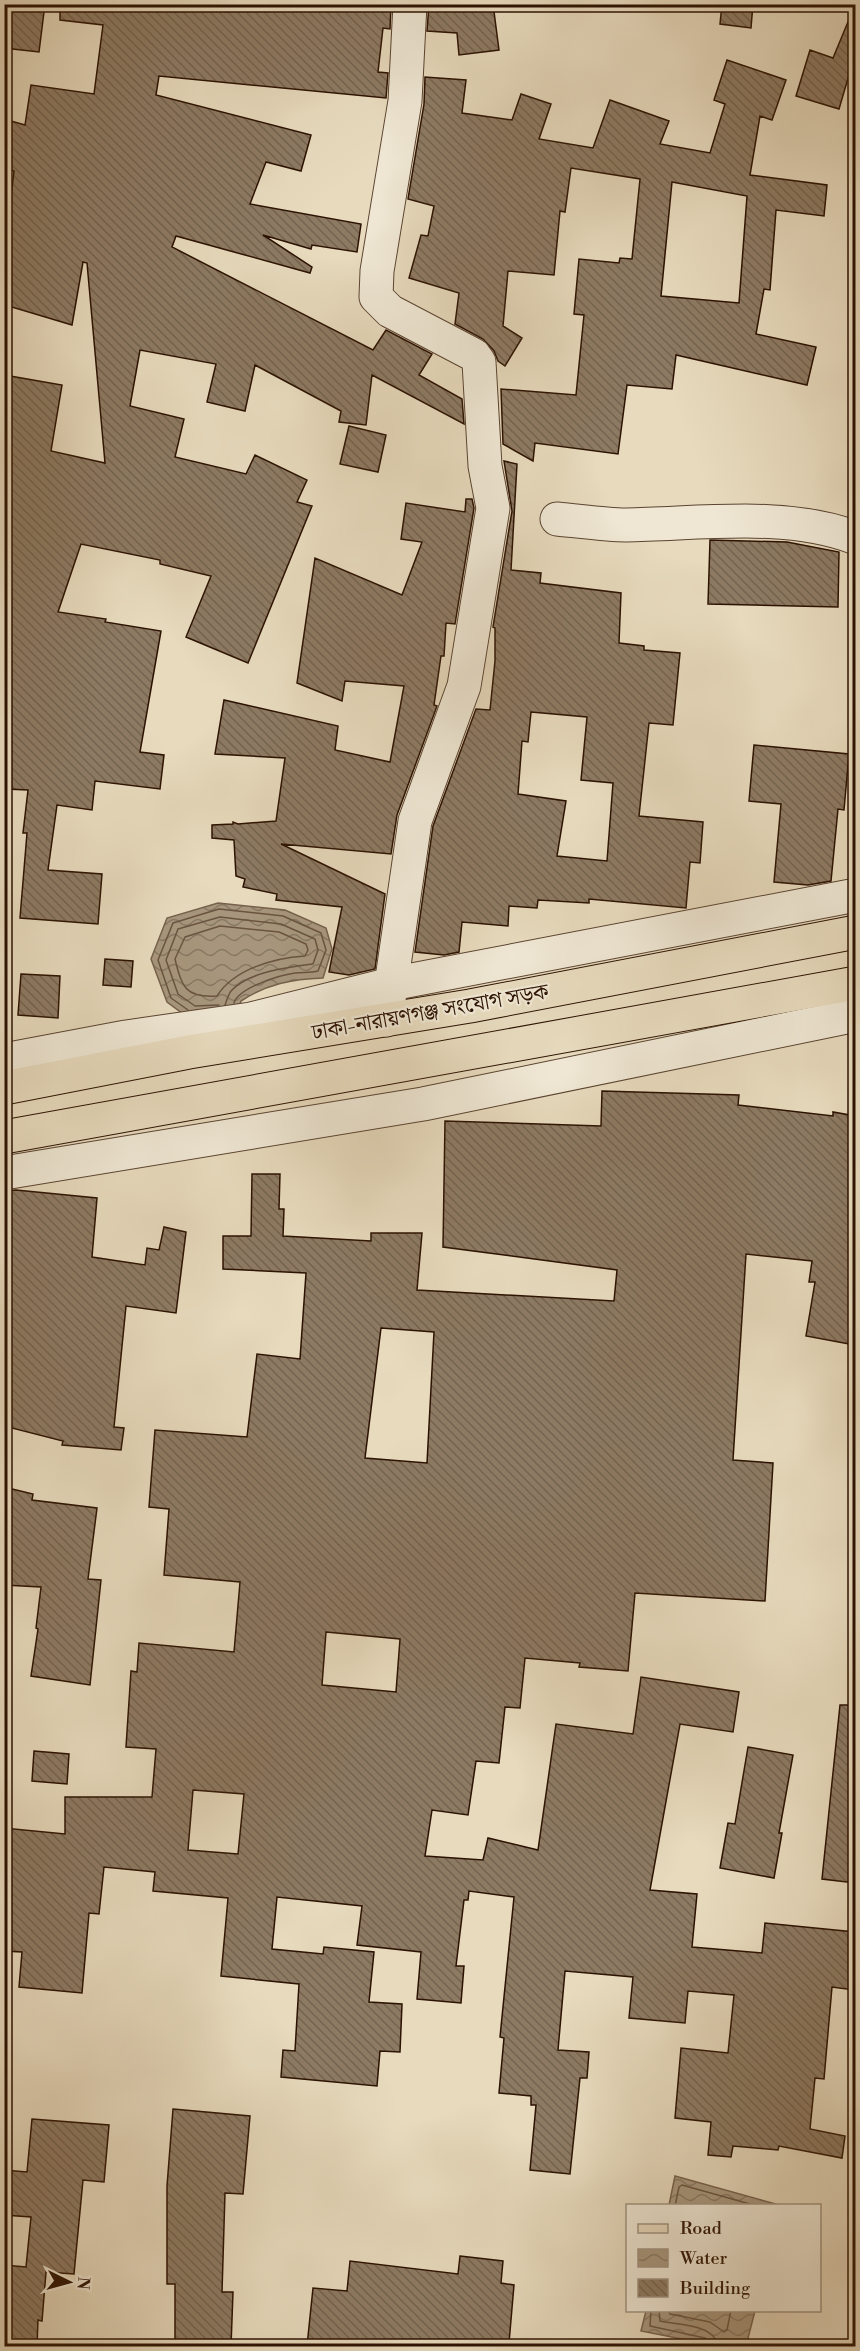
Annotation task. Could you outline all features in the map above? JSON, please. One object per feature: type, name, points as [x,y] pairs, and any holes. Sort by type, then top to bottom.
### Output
[{"type":"main road","name":"ঢাকা-নারায়ণগঞ্জ সংযোগ সড়ক","points":[[4,1088],[189,1052],[470,1006],[855,932]]},
{"type":"main road","points":[[4,1137],[855,983]]},
{"type":"street","points":[[386,1020],[415,822],[464,686],[493,508],[485,466],[479,362],[474,356],[390,311],[376,297],[376,271],[405,101],[411,4]]},
{"type":"street","points":[[557,519],[624,525],[701,521],[759,522],[832,529],[855,538]]},
{"type":"street","points":[[4,1060],[126,1037],[251,1019],[391,984],[855,895]]},
{"type":"street","points":[[4,1173],[423,1104],[855,1015]]},
{"type":"water","points":[[218,903],[285,910],[326,928],[332,949],[323,978],[290,981],[260,990],[241,1001],[236,1019],[190,1019],[167,1002],[151,959],[167,918]]},
{"type":"water","points":[[675,2176],[775,2204],[669,2204]]},
{"type":"water","points":[[646,2312],[755,2312],[746,2346],[717,2346],[641,2331]]},
{"type":"building","points":[[4,4],[45,4],[39,52],[4,48]]},
{"type":"building","points":[[60,4],[166,4],[228,12],[229,4],[391,4],[390,29],[383,28],[378,72],[388,73],[386,98],[159,76],[156,95],[311,135],[301,171],[266,162],[250,204],[361,224],[357,252],[312,245],[311,249],[263,235],[312,267],[310,273],[176,236],[172,247],[373,350],[386,330],[432,354],[419,375],[462,399],[464,424],[372,375],[366,425],[339,422],[341,411],[255,365],[245,411],[207,402],[216,364],[140,350],[130,406],[184,419],[175,457],[246,474],[255,455],[307,480],[297,502],[312,506],[248,663],[186,637],[211,576],[160,564],[160,560],[81,544],[58,612],[106,619],[105,622],[161,631],[140,752],[164,755],[160,789],[95,781],[92,810],[57,805],[48,870],[102,874],[98,924],[20,918],[27,833],[23,833],[28,790],[6,789],[11,721],[4,720],[8,656],[4,656],[4,375],[62,385],[51,451],[105,463],[87,263],[83,262],[72,325],[5,305],[11,212],[9,212],[14,171],[4,168],[4,119],[25,125],[31,85],[94,94],[103,25],[60,20]]},
{"type":"building","points":[[429,4],[493,4],[499,50],[459,55],[457,33],[427,31]]},
{"type":"building","points":[[722,4],[753,4],[751,28],[720,24]]},
{"type":"building","points":[[855,5],[855,78],[849,75],[839,109],[796,96],[810,50],[833,58]]},
{"type":"building","points":[[727,60],[786,80],[772,120],[760,116],[750,175],[827,185],[824,216],[776,210],[770,290],[764,289],[756,334],[816,347],[807,385],[676,355],[672,389],[627,385],[618,454],[535,443],[533,461],[503,444],[501,389],[576,395],[584,315],[574,314],[579,259],[619,263],[620,258],[632,259],[640,179],[571,168],[565,212],[560,211],[554,275],[508,271],[503,326],[522,338],[505,366],[498,361],[494,351],[483,339],[455,324],[459,293],[409,278],[421,235],[428,236],[434,206],[408,199],[424,104],[425,77],[466,80],[462,113],[512,120],[521,94],[551,104],[539,139],[593,148],[610,100],[669,121],[660,144],[710,153],[725,104],[714,100]],"holes":[[[672,182],[747,196],[739,303],[661,296]]]},
{"type":"building","points":[[349,426],[386,435],[378,472],[340,464]]},
{"type":"building","points":[[504,461],[517,464],[511,570],[541,573],[540,583],[621,593],[619,643],[644,646],[644,650],[680,653],[673,725],[649,723],[639,816],[703,822],[700,863],[690,862],[686,908],[589,899],[589,903],[538,900],[537,908],[509,906],[508,926],[462,922],[459,952],[444,955],[415,952],[433,826],[476,709],[490,710],[495,661],[495,628],[493,627],[512,511]],"holes":[[[531,712],[587,717],[581,780],[613,783],[607,861],[557,856],[566,801],[518,794],[522,741],[528,742]]]},
{"type":"building","points":[[466,499],[472,499],[474,508],[455,624],[446,623],[444,656],[441,656],[434,705],[437,706],[397,815],[391,854],[281,844],[385,894],[375,969],[349,975],[329,972],[342,907],[276,900],[277,894],[243,887],[245,879],[236,876],[234,840],[212,838],[212,825],[276,821],[285,758],[215,754],[224,700],[338,726],[335,750],[390,762],[404,686],[345,681],[342,701],[297,683],[315,558],[402,595],[422,542],[401,539],[406,503],[465,512]]},
{"type":"building","points":[[710,540],[787,542],[839,552],[838,607],[708,604]]},
{"type":"building","points":[[754,745],[849,754],[844,810],[838,809],[831,881],[808,885],[774,882],[781,804],[749,801]]},
{"type":"building","points":[[105,959],[133,961],[131,987],[103,985]]},
{"type":"building","points":[[21,974],[60,976],[58,1018],[18,1015]]},
{"type":"building","points":[[602,1091],[739,1095],[738,1105],[833,1116],[833,1112],[855,1116],[855,1345],[806,1336],[815,1282],[809,1282],[812,1261],[746,1254],[733,1460],[773,1463],[765,1601],[635,1593],[628,1671],[579,1667],[580,1663],[525,1658],[520,1708],[505,1707],[499,1763],[476,1761],[468,1815],[432,1810],[425,1856],[483,1860],[488,1838],[538,1850],[556,1724],[633,1734],[641,1677],[739,1692],[733,1732],[680,1724],[650,1890],[697,1894],[692,1947],[762,1953],[765,1923],[855,1932],[854,1990],[832,1987],[824,2079],[815,2078],[810,2129],[845,2136],[842,2158],[779,2146],[778,2150],[733,2146],[731,2157],[708,2155],[711,2122],[675,2118],[681,2048],[728,2053],[734,1995],[688,1991],[685,2023],[629,2018],[633,1977],[565,1971],[558,2050],[589,2052],[587,2078],[580,2078],[570,2174],[530,2170],[536,2105],[531,2105],[531,2096],[499,2093],[504,2038],[500,2037],[514,1897],[469,1891],[468,1900],[464,1900],[456,1966],[464,1966],[461,2003],[417,1999],[421,1952],[357,1945],[362,1906],[277,1897],[272,1949],[323,1954],[324,1947],[374,1952],[369,2002],[402,2004],[400,2052],[380,2051],[377,2086],[281,2077],[283,2050],[295,2051],[299,1984],[221,1976],[228,1898],[153,1891],[155,1872],[104,1867],[99,1914],[89,1913],[82,1993],[19,1987],[22,1952],[4,1951],[4,1828],[65,1834],[65,1797],[152,1797],[156,1749],[126,1747],[131,1671],[137,1672],[139,1643],[234,1652],[240,1582],[164,1575],[169,1509],[149,1507],[155,1430],[247,1437],[257,1354],[300,1359],[306,1273],[223,1269],[223,1236],[251,1236],[252,1174],[280,1174],[279,1209],[284,1209],[283,1236],[371,1241],[371,1233],[422,1233],[417,1290],[614,1301],[617,1270],[443,1247],[445,1121],[601,1126]],"holes":[[[381,1328],[434,1332],[427,1463],[365,1458]],[[326,1632],[400,1639],[396,1692],[322,1685]],[[193,1790],[244,1794],[238,1854],[188,1850]]]},
{"type":"building","points":[[16,1190],[97,1198],[92,1257],[145,1265],[147,1248],[159,1250],[164,1227],[186,1232],[176,1313],[126,1306],[114,1427],[124,1428],[121,1450],[62,1445],[63,1441],[4,1426],[4,1191]]},
{"type":"building","points":[[4,1487],[33,1494],[32,1500],[97,1508],[88,1579],[101,1580],[90,1685],[31,1676],[41,1587],[4,1585]]},
{"type":"building","points":[[840,1705],[855,1705],[855,1883],[822,1879]]},
{"type":"building","points":[[748,1747],[793,1755],[779,1833],[782,1833],[774,1878],[720,1868],[728,1823],[735,1824]]},
{"type":"building","points":[[34,1751],[69,1754],[67,1784],[32,1781]]},
{"type":"building","points":[[173,2109],[250,2116],[243,2194],[225,2193],[222,2292],[233,2292],[231,2346],[175,2346],[175,2284],[167,2284],[167,2186]]},
{"type":"building","points":[[32,2119],[109,2125],[104,2182],[83,2180],[74,2274],[46,2272],[42,2321],[38,2320],[37,2346],[4,2346],[4,2265],[26,2267],[31,2217],[4,2215],[4,2170],[27,2172]]},
{"type":"building","points":[[460,2256],[503,2261],[501,2283],[514,2285],[509,2343],[504,2342],[504,2346],[307,2346],[313,2288],[347,2291],[350,2261],[458,2274]]}]
